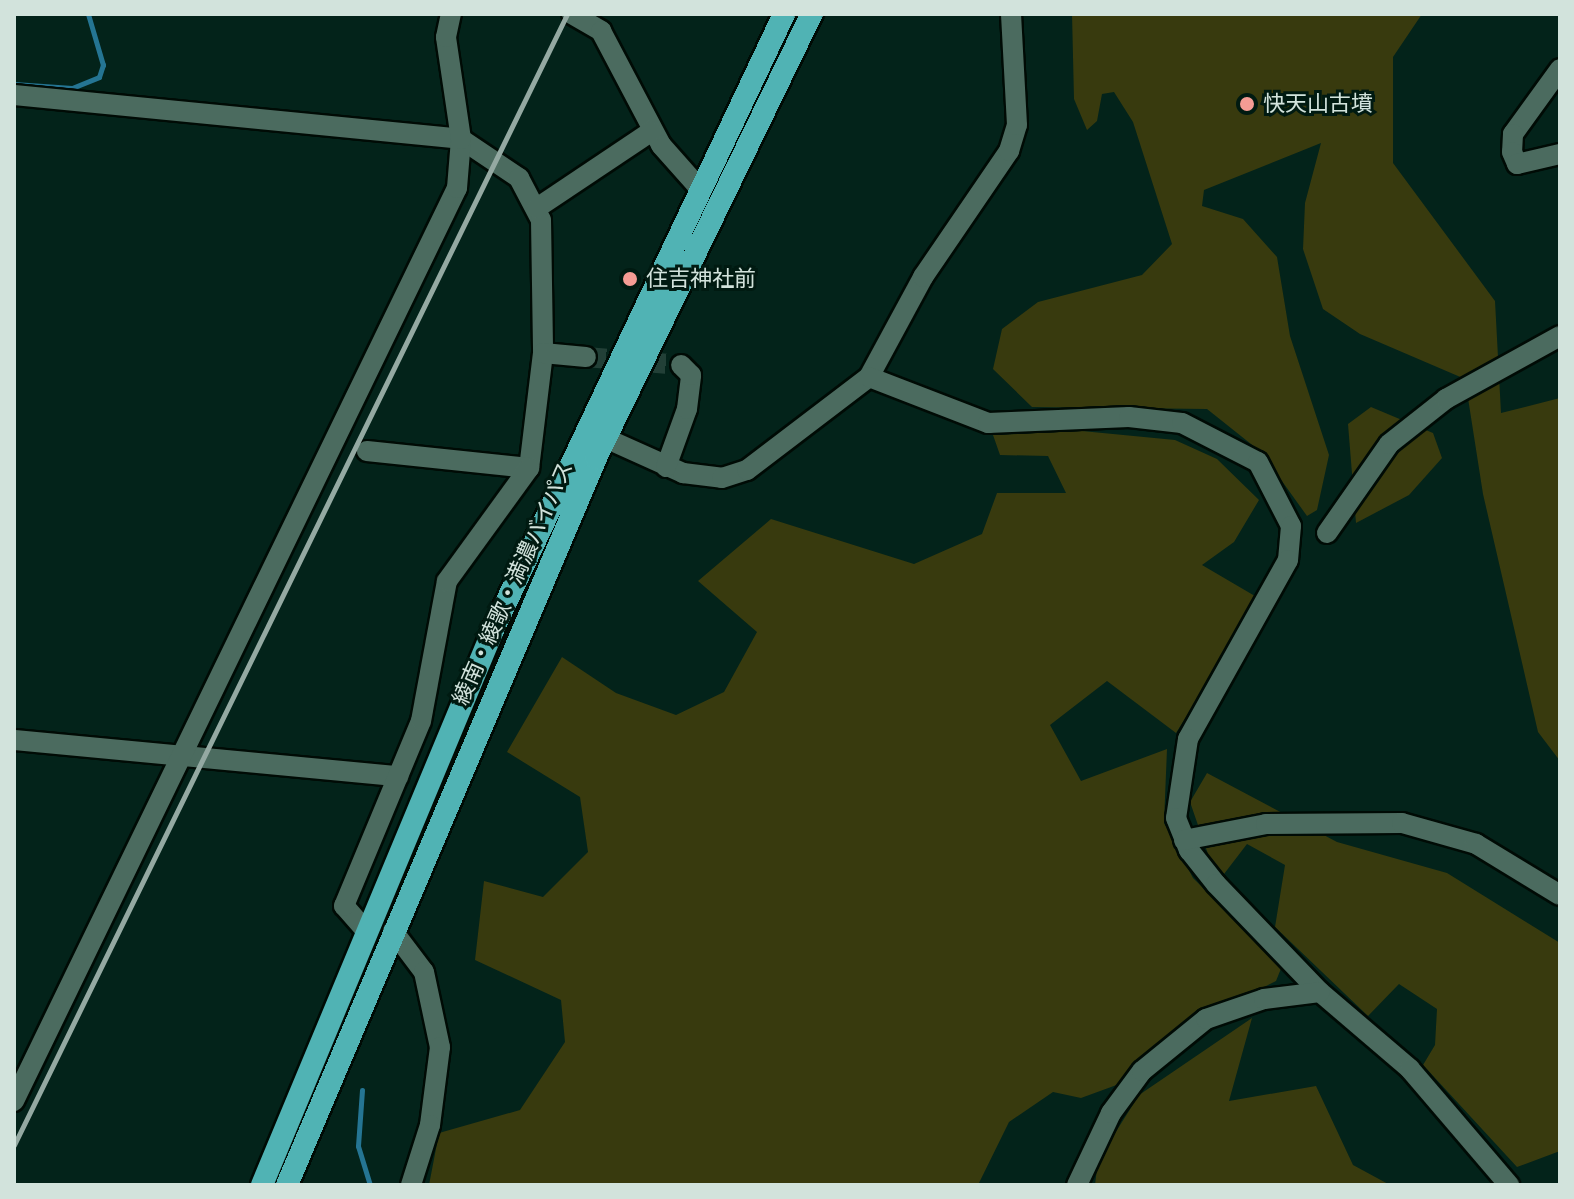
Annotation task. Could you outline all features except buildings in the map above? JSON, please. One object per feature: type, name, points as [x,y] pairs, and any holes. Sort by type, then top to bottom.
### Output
[{"type":"highway","name":"綾南・綾歌・満濃バイパス","points":[[262,1185],[583,429],[784,14]]},
{"type":"highway","name":"綾南・綾歌・満濃バイパス","points":[[287,1185],[606,438],[812,14]]},
{"type":"street","points":[[14,1101],[180,753],[457,188],[461,139],[447,52],[451,14]]},
{"type":"street","points":[[583,429],[666,467],[701,478],[737,475],[869,377],[923,277],[1009,151],[1017,125],[1011,14]]},
{"type":"street","points":[[580,18],[601,31],[652,131],[700,189]]},
{"type":"street","points":[[1560,69],[1513,134],[1512,152],[1517,164],[1560,154]]},
{"type":"street","points":[[14,95],[461,139],[497,157],[537,208],[543,353],[529,468],[447,581],[421,721],[344,906],[367,932]]},
{"type":"street","points":[[537,208],[652,131]]},
{"type":"street","points":[[1327,533],[1389,444],[1446,399],[1560,336]]},
{"type":"street","points":[[543,353],[586,357]]},
{"type":"street","points":[[666,467],[687,409],[691,375],[681,365]]},
{"type":"street","points":[[869,377],[988,423],[1129,417],[1182,423],[1258,462],[1280,494],[1291,526],[1288,560],[1188,739],[1176,818],[1184,840],[1216,884],[1320,992],[1410,1069],[1509,1185]]},
{"type":"street","points":[[367,451],[529,468]]},
{"type":"street","points":[[14,740],[180,753],[398,776]]},
{"type":"street","points":[[1184,840],[1266,824],[1402,823],[1476,844],[1560,895]]},
{"type":"street","points":[[393,931],[424,972],[440,1047],[430,1125],[411,1185]]},
{"type":"street","points":[[1077,1185],[1111,1113],[1142,1071],[1206,1019],[1264,999],[1320,992]]},
{"type":"shaded area","points":[[1072,14],[1422,14],[1393,57],[1393,163],[1495,301],[1501,413],[1560,398],[1560,761],[1538,732],[1483,494],[1465,379],[1360,334],[1323,309],[1303,249],[1305,203],[1321,143],[1204,190],[1202,206],[1243,219],[1277,257],[1290,336],[1329,455],[1317,510],[1307,516],[1261,452],[1207,409],[1032,407],[993,369],[1002,329],[1038,302],[1142,275],[1172,244],[1133,122],[1114,92],[1102,94],[1097,121],[1087,130],[1074,99]]},
{"type":"shaded area","points":[[1371,407],[1433,433],[1442,458],[1409,495],[1356,523],[1348,424]]},
{"type":"shaded area","points":[[1082,431],[1175,440],[1217,459],[1259,500],[1234,542],[1202,565],[1260,599],[1176,733],[1107,681],[1050,725],[1081,781],[1167,749],[1164,823],[1193,878],[1282,966],[1276,981],[1178,1031],[1122,1083],[1081,1098],[1053,1092],[1009,1122],[978,1185],[429,1185],[439,1133],[520,1110],[565,1042],[561,1000],[475,960],[484,881],[543,897],[588,852],[580,797],[507,752],[562,657],[616,693],[676,715],[724,692],[757,632],[698,581],[771,519],[914,564],[982,534],[997,493],[1066,493],[1048,456],[1000,455],[993,435]]},
{"type":"shaded area","points":[[1207,773],[1337,842],[1447,873],[1560,943],[1560,1151],[1517,1167],[1423,1065],[1435,1045],[1437,1009],[1399,984],[1368,1016],[1275,927],[1285,865],[1247,844],[1224,874],[1209,857],[1190,802]]},
{"type":"shaded area","points":[[1252,1018],[1229,1101],[1316,1086],[1353,1165],[1390,1185],[1095,1185],[1098,1160],[1139,1095]]},
{"type":"waterway","points":[[14,84],[72,88],[99,77],[103,65],[88,14]]},
{"type":"waterway","points":[[362,1090],[358,1146],[370,1185]]},
{"type":"tunnel","points":[[586,357],[681,365]]},
{"type":"railway","points":[[14,1145],[567,14]]},
{"type":"place","name":"快天山古墳","points":[[1247,104]]},
{"type":"place","name":"住吉神社前","points":[[630,279]]}]
